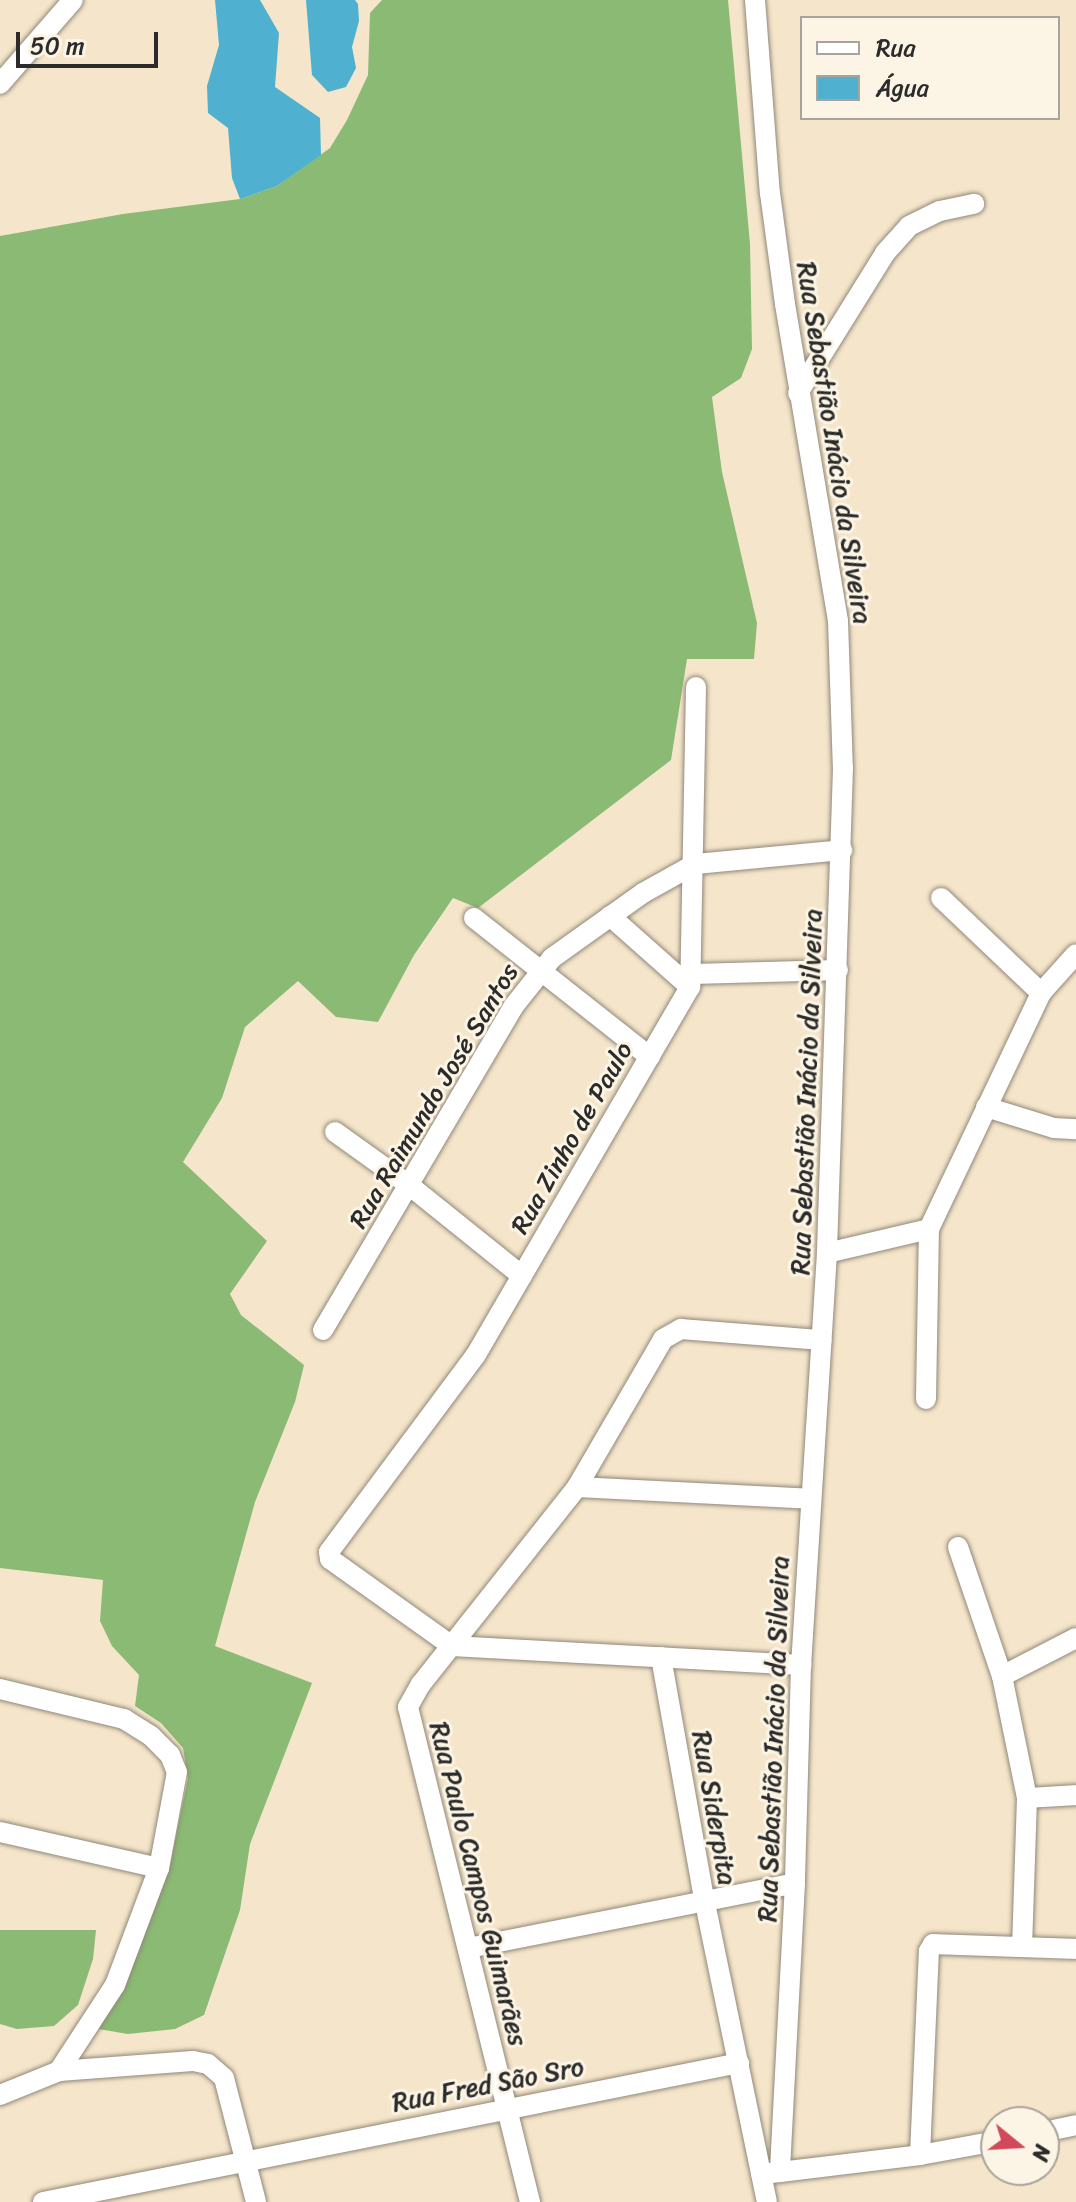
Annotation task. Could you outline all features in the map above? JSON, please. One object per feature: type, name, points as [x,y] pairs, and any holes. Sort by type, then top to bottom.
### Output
[{"type":"street","points":[[0,84],[73,0]]},
{"type":"street","name":"Rua Sebastião Inácio da Silveira","points":[[755,0],[770,193],[798,393],[838,621],[842,850],[827,1253],[801,1665],[795,1883],[770,2173]]},
{"type":"street","points":[[798,393],[885,253],[909,226],[940,211],[974,204]]},
{"type":"street","name":"Rua Zinho de Paulo","points":[[452,1646],[330,1559],[332,1544],[475,1356],[650,1057],[691,980],[696,687]]},
{"type":"street","name":"Rua Raimundo José Santos","points":[[323,1330],[513,1007],[540,970],[610,916],[695,864],[842,850]]},
{"type":"street","points":[[941,898],[1041,993]]},
{"type":"street","points":[[610,916],[691,980],[838,970]]},
{"type":"street","points":[[474,918],[650,1057]]},
{"type":"street","points":[[926,1399],[929,1229],[1041,993],[1076,954]]},
{"type":"street","points":[[986,1107],[1054,1128],[1076,1129]]},
{"type":"street","points":[[335,1132],[409,1185],[522,1276]]},
{"type":"street","points":[[827,1253],[929,1229]]},
{"type":"street","name":"Rua Paulo Campos Guimarães","points":[[530,2202],[408,1707],[421,1684],[577,1487],[663,1339],[672,1331],[822,1340]]},
{"type":"street","points":[[577,1487],[810,1499]]},
{"type":"street","points":[[958,1547],[1002,1676],[1027,1798],[1022,1947]]},
{"type":"street","points":[[1002,1676],[1070,1644]]},
{"type":"street","points":[[452,1646],[801,1665]]},
{"type":"street","name":"Rua Siderpita","points":[[661,1657],[705,1903],[739,2063],[770,2173],[767,2202]]},
{"type":"street","points":[[0,1689],[124,1719],[151,1736],[170,1755],[177,1772],[159,1868],[115,1985],[59,2071]]},
{"type":"street","points":[[1027,1798],[1076,1795]]},
{"type":"street","points":[[0,1832],[159,1868]]},
{"type":"street","points":[[468,1948],[795,1883]]},
{"type":"street","points":[[920,2155],[929,1951],[933,1944],[1076,1949]]},
{"type":"street","points":[[0,2095],[59,2071],[193,2061],[208,2064],[224,2078],[248,2161],[256,2202]]},
{"type":"street","name":"Rua Fred São Sro","points":[[43,2202],[739,2063]]},
{"type":"street","points":[[770,2173],[920,2155],[980,2144]]},
{"type":"green space","points":[[382,0],[728,0],[750,244],[752,349],[741,378],[712,397],[722,472],[757,623],[754,659],[687,659],[671,760],[478,908],[453,898],[414,955],[378,1022],[336,1017],[298,981],[245,1027],[222,1098],[183,1162],[267,1241],[230,1294],[241,1315],[304,1365],[295,1402],[255,1502],[215,1646],[312,1683],[250,1844],[240,1910],[204,2015],[175,2029],[128,2034],[98,2029],[122,1991],[170,1865],[188,1778],[183,1748],[161,1723],[135,1706],[139,1675],[112,1646],[100,1621],[103,1580],[0,1568],[0,236],[123,214],[240,199],[277,186],[330,148],[347,120],[368,75],[370,13]]},
{"type":"green space","points":[[0,1930],[96,1930],[93,1959],[78,2005],[54,2026],[17,2029],[0,2024]]},
{"type":"water","points":[[215,0],[260,0],[279,33],[275,87],[320,118],[321,155],[277,186],[240,199],[232,178],[228,128],[208,113],[207,86],[219,45]]},
{"type":"water","points":[[306,0],[355,0],[358,4],[359,21],[352,47],[356,68],[346,87],[328,92],[312,75]]}]
